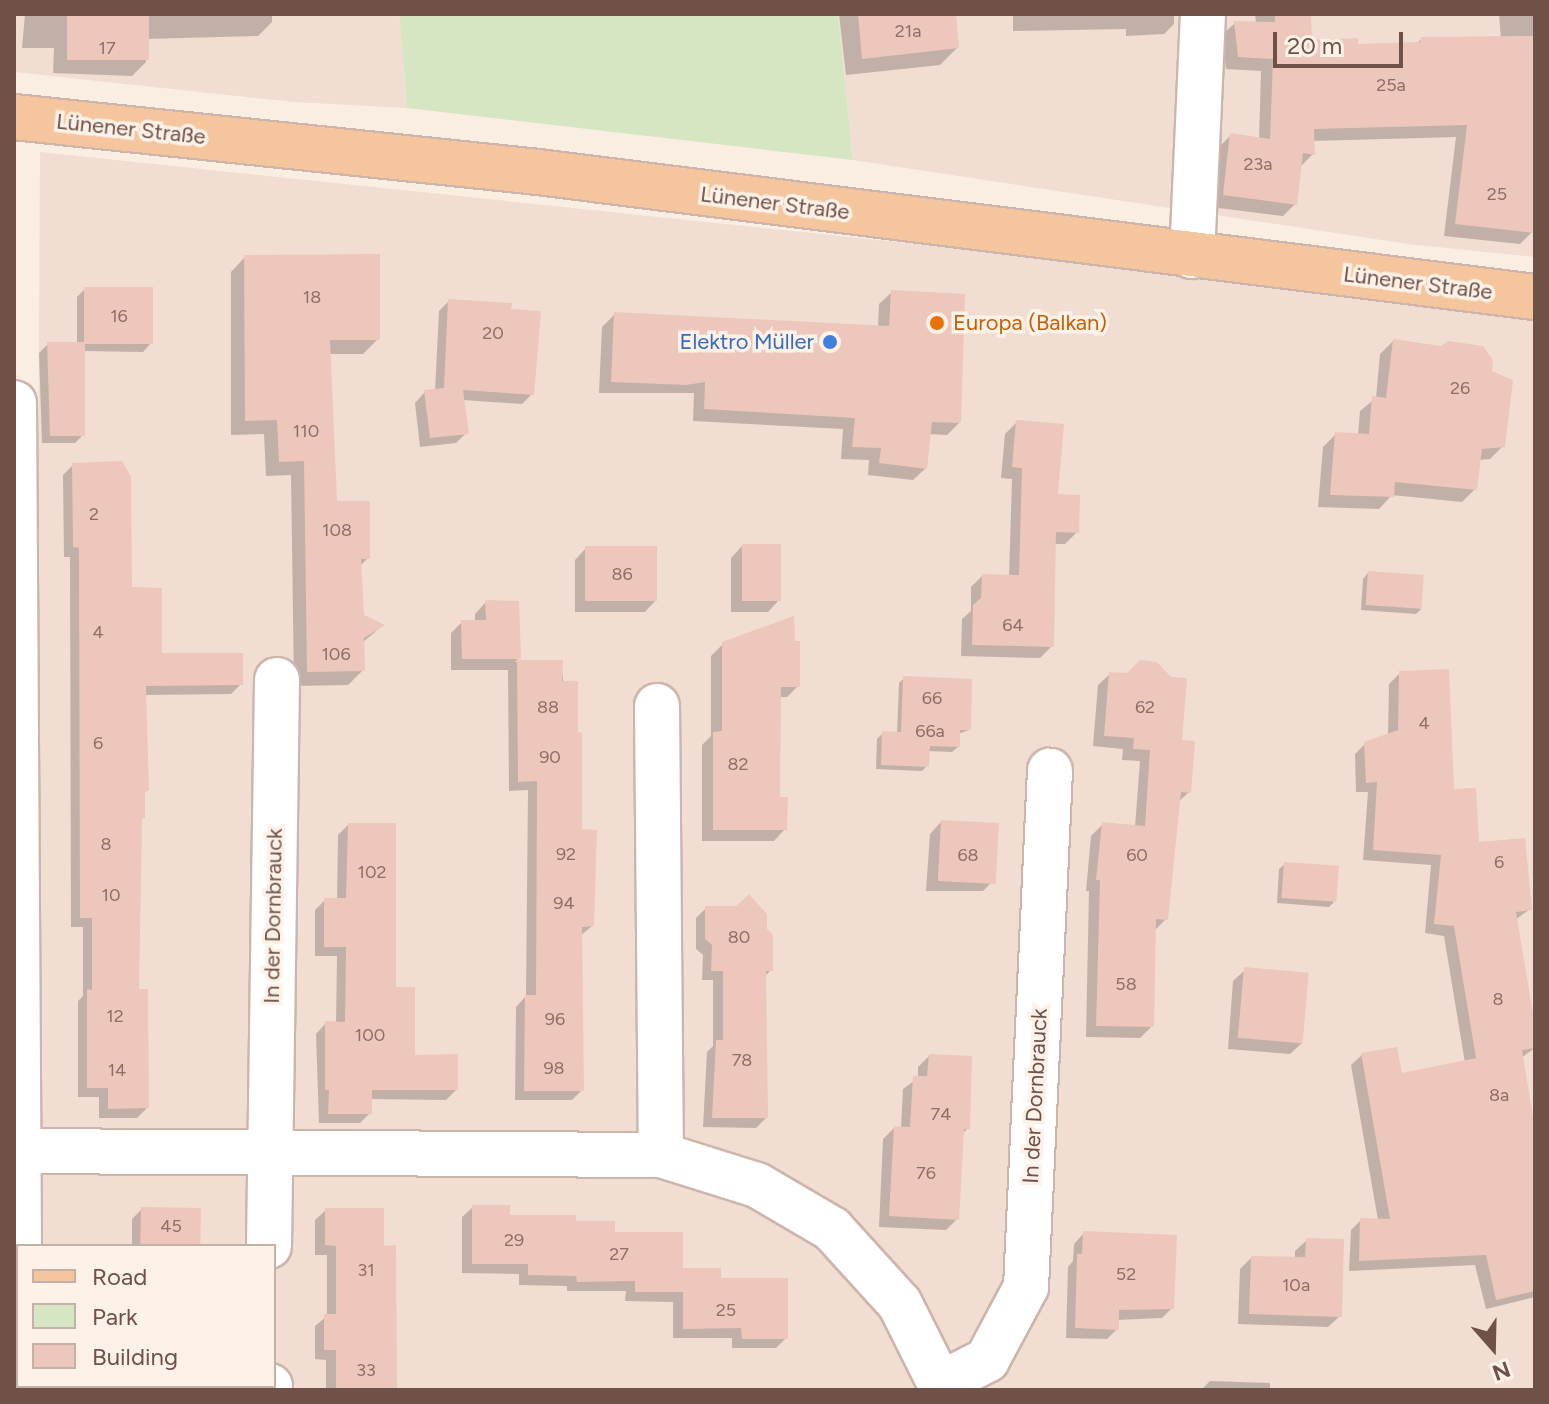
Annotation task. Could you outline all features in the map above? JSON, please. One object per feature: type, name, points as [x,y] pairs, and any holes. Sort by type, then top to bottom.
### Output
[{"type":"main road","name":"Lünener Straße","points":[[14,117],[538,172],[1535,297]]},
{"type":"street","points":[[1192,256],[1203,16]]},
{"type":"street","points":[[14,403],[19,1244]]},
{"type":"street","name":"In der Dornbrauck","points":[[269,1244],[277,680]]},
{"type":"street","points":[[657,706],[661,1155]]},
{"type":"street","name":"In der Dornbrauck","points":[[19,1151],[661,1155],[757,1185],[832,1229],[900,1304],[943,1387],[987,1360],[1026,1287],[1050,771]]},
{"type":"shaded area","points":[[14,14],[399,14],[407,108],[293,102],[14,72]]},
{"type":"shaded area","points":[[838,14],[1535,14],[1535,257],[1408,244],[853,160]]},
{"type":"shaded area","points":[[40,152],[1535,309],[1535,1390],[33,1390],[276,1388],[276,1244],[34,1244]]},
{"type":"green space","points":[[399,14],[838,14],[853,160],[407,108]]},
{"type":"building","points":[[67,14],[149,14],[149,60],[67,60]]},
{"type":"building","points":[[858,14],[956,14],[959,48],[862,59]]},
{"type":"building","points":[[1275,14],[1311,14],[1312,40],[1358,38],[1358,44],[1421,42],[1421,37],[1535,36],[1535,233],[1455,224],[1467,125],[1314,129],[1315,155],[1303,153],[1297,205],[1223,195],[1230,133],[1270,139],[1273,59],[1238,57],[1234,21],[1275,22]]},
{"type":"building","points":[[380,254],[380,340],[330,340],[337,501],[370,501],[370,559],[361,559],[364,615],[385,625],[364,638],[365,671],[307,672],[304,461],[279,462],[277,420],[245,421],[244,255]]},
{"type":"building","points":[[84,287],[153,287],[153,344],[85,344],[85,436],[50,436],[47,342],[84,342]]},
{"type":"building","points":[[891,290],[965,294],[961,423],[932,422],[927,469],[879,463],[881,448],[852,447],[855,418],[704,409],[705,382],[686,385],[611,382],[614,312],[889,326]]},
{"type":"building","points":[[448,299],[512,303],[511,309],[541,311],[534,395],[463,390],[469,434],[430,438],[424,390],[444,388]]},
{"type":"building","points":[[1393,339],[1441,346],[1448,341],[1483,346],[1493,360],[1492,371],[1513,380],[1505,447],[1482,449],[1477,490],[1395,482],[1394,497],[1330,495],[1335,432],[1369,434],[1372,396],[1386,398]]},
{"type":"building","points":[[1016,420],[1064,424],[1058,494],[1080,495],[1079,533],[1056,532],[1054,647],[972,645],[973,605],[981,598],[982,574],[1019,575],[1022,468],[1012,467]]},
{"type":"building","points":[[122,461],[131,477],[132,587],[162,588],[162,653],[243,653],[243,685],[146,686],[149,791],[145,791],[145,818],[142,818],[139,989],[148,989],[149,1108],[108,1109],[108,1088],[87,1088],[87,989],[92,990],[92,918],[80,918],[79,548],[73,547],[72,463]]},
{"type":"building","points":[[742,544],[781,544],[781,601],[742,601]]},
{"type":"building","points":[[585,546],[657,546],[657,601],[585,601]]},
{"type":"building","points":[[1368,571],[1424,575],[1421,609],[1366,605]]},
{"type":"building","points":[[485,600],[519,601],[521,659],[462,659],[461,620],[486,620]]},
{"type":"building","points":[[794,616],[795,641],[800,641],[800,687],[781,687],[780,797],[788,797],[787,830],[713,830],[713,732],[722,731],[722,642]]},
{"type":"building","points":[[517,660],[563,660],[562,681],[578,681],[578,732],[582,733],[582,829],[597,830],[594,926],[582,927],[584,1091],[524,1091],[525,995],[536,995],[537,781],[518,782]]},
{"type":"building","points":[[1140,660],[1157,662],[1171,677],[1187,678],[1182,740],[1195,741],[1191,793],[1181,792],[1168,920],[1156,919],[1154,1027],[1096,1026],[1100,880],[1096,880],[1102,822],[1145,826],[1150,750],[1133,749],[1134,738],[1104,736],[1109,672],[1127,673]]},
{"type":"building","points":[[1449,669],[1454,789],[1476,788],[1479,842],[1525,838],[1532,910],[1516,912],[1535,1026],[1535,1048],[1522,1050],[1535,1129],[1535,1291],[1496,1300],[1486,1255],[1359,1261],[1360,1218],[1390,1219],[1361,1053],[1397,1047],[1402,1073],[1476,1058],[1454,926],[1434,924],[1441,855],[1373,850],[1377,782],[1366,783],[1364,742],[1398,730],[1399,671]]},
{"type":"building","points":[[903,676],[972,679],[971,730],[960,730],[960,747],[930,746],[929,767],[881,765],[882,731],[901,732]]},
{"type":"building","points":[[941,820],[999,823],[996,884],[938,881]]},
{"type":"building","points":[[348,823],[396,823],[396,987],[415,987],[415,1055],[458,1054],[458,1090],[372,1090],[372,1114],[328,1114],[329,1090],[325,1090],[325,1021],[345,1022],[346,947],[324,947],[324,898],[346,898]]},
{"type":"building","points":[[1284,862],[1339,866],[1336,902],[1281,898]]},
{"type":"building","points":[[749,894],[767,914],[767,929],[773,935],[773,971],[766,971],[768,1118],[712,1118],[716,1040],[723,1040],[723,971],[711,971],[712,945],[705,939],[705,906],[736,906]]},
{"type":"building","points":[[1244,967],[1309,973],[1303,1043],[1238,1038]]},
{"type":"building","points":[[929,1054],[972,1056],[970,1129],[964,1129],[959,1220],[889,1216],[894,1126],[910,1127],[913,1076],[927,1076]]},
{"type":"building","points":[[472,1205],[510,1205],[510,1215],[576,1215],[576,1221],[615,1221],[615,1232],[683,1232],[683,1268],[721,1268],[721,1278],[788,1278],[788,1339],[742,1339],[741,1328],[683,1329],[683,1292],[635,1292],[635,1281],[577,1282],[576,1276],[528,1275],[528,1264],[472,1264]]},
{"type":"building","points":[[141,1207],[201,1208],[200,1244],[140,1244]]},
{"type":"building","points":[[325,1208],[384,1208],[384,1246],[396,1245],[397,1390],[336,1390],[336,1350],[324,1350],[324,1314],[336,1314],[336,1246],[325,1245]]},
{"type":"building","points":[[1083,1231],[1177,1235],[1174,1309],[1119,1310],[1119,1330],[1075,1328],[1077,1254],[1082,1254]]},
{"type":"building","points":[[1306,1238],[1344,1239],[1342,1317],[1249,1314],[1251,1256],[1305,1257]]},
{"type":"place","name":"Europa (Balkan)","points":[[937,323]]},
{"type":"place","name":"Elektro Müller","points":[[830,342]]}]
